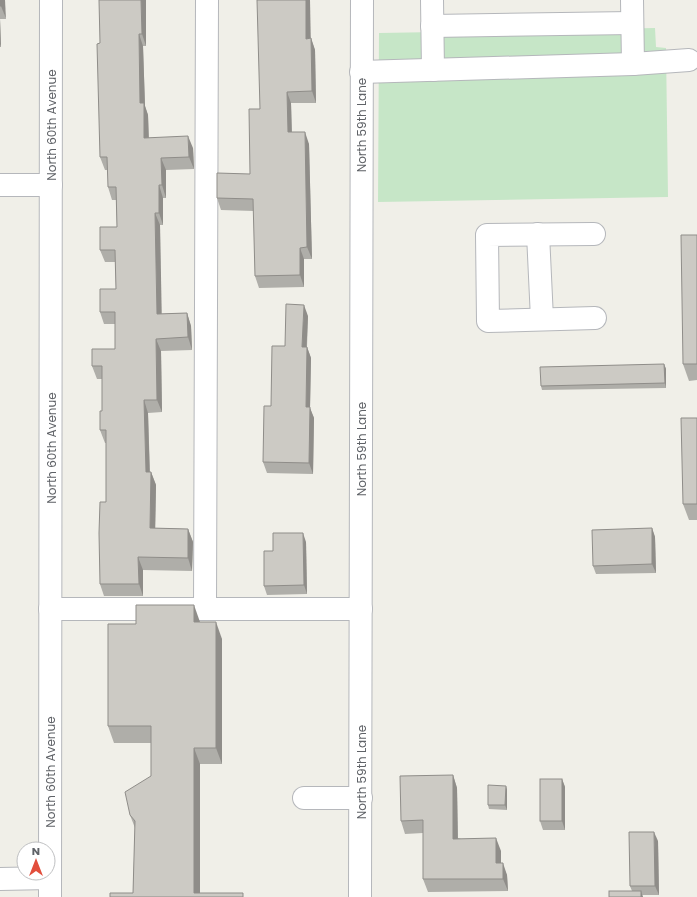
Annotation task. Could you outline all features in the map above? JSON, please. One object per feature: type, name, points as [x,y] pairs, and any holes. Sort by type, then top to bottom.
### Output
[{"type":"street","name":"North 60th Avenue","points":[[50,888],[51,0]]},
{"type":"street","points":[[205,609],[207,0]]},
{"type":"street","name":"North 59th Lane","points":[[360,897],[362,0]]},
{"type":"street","points":[[432,0],[433,70]]},
{"type":"street","points":[[632,0],[633,64]]},
{"type":"street","points":[[432,26],[632,23]]},
{"type":"street","points":[[362,72],[633,64],[690,60]]},
{"type":"street","points":[[0,185],[51,185]]},
{"type":"street","points":[[538,234],[542,319]]},
{"type":"street","points":[[594,234],[487,235],[488,321],[595,318]]},
{"type":"street","points":[[50,609],[361,609]]},
{"type":"street","points":[[304,798],[361,798]]},
{"type":"street","points":[[0,879],[50,888]]},
{"type":"green space","points":[[655,28],[656,47],[666,48],[668,197],[378,202],[379,33]]},
{"type":"building","points":[[99,0],[141,0],[142,34],[139,34],[140,103],[144,103],[144,138],[188,136],[189,157],[161,158],[162,185],[159,185],[159,213],[155,213],[157,314],[187,313],[188,337],[156,339],[157,400],[144,400],[146,472],[151,472],[150,528],[188,529],[188,558],[138,557],[139,584],[100,584],[100,502],[106,502],[106,430],[100,430],[100,411],[102,411],[102,366],[92,366],[92,349],[115,349],[115,312],[100,312],[100,289],[116,289],[115,250],[100,250],[100,227],[117,227],[116,187],[108,187],[107,157],[100,157],[97,44],[100,43]]},
{"type":"building","points":[[257,0],[306,0],[306,39],[311,38],[312,91],[287,92],[288,132],[305,132],[307,247],[300,248],[300,275],[255,276],[253,199],[217,198],[217,173],[250,174],[249,109],[260,109]]},
{"type":"building","points":[[681,235],[697,235],[697,364],[683,364]]},
{"type":"building","points":[[286,304],[304,305],[302,347],[307,347],[306,407],[310,407],[309,463],[263,462],[264,406],[271,406],[272,346],[285,346]]},
{"type":"building","points":[[664,364],[665,383],[541,386],[540,367]]},
{"type":"building","points":[[681,418],[697,418],[697,504],[683,504]]},
{"type":"building","points":[[652,528],[652,564],[593,566],[592,530]]},
{"type":"building","points":[[273,533],[303,533],[304,585],[264,586],[264,551],[273,551]]},
{"type":"building","points":[[136,605],[194,605],[194,622],[216,622],[216,748],[194,748],[194,893],[243,893],[243,897],[110,897],[110,893],[133,893],[135,821],[130,815],[125,792],[151,776],[151,726],[108,726],[108,624],[136,624]]},
{"type":"building","points":[[453,775],[453,839],[496,838],[496,863],[503,863],[503,879],[423,879],[423,820],[401,821],[400,776]]},
{"type":"building","points":[[540,779],[562,779],[562,821],[540,821]]},
{"type":"building","points":[[488,785],[506,786],[505,805],[488,805]]},
{"type":"building","points":[[629,832],[654,832],[655,886],[630,886]]},
{"type":"building","points":[[609,891],[641,891],[641,897],[609,897]]}]
